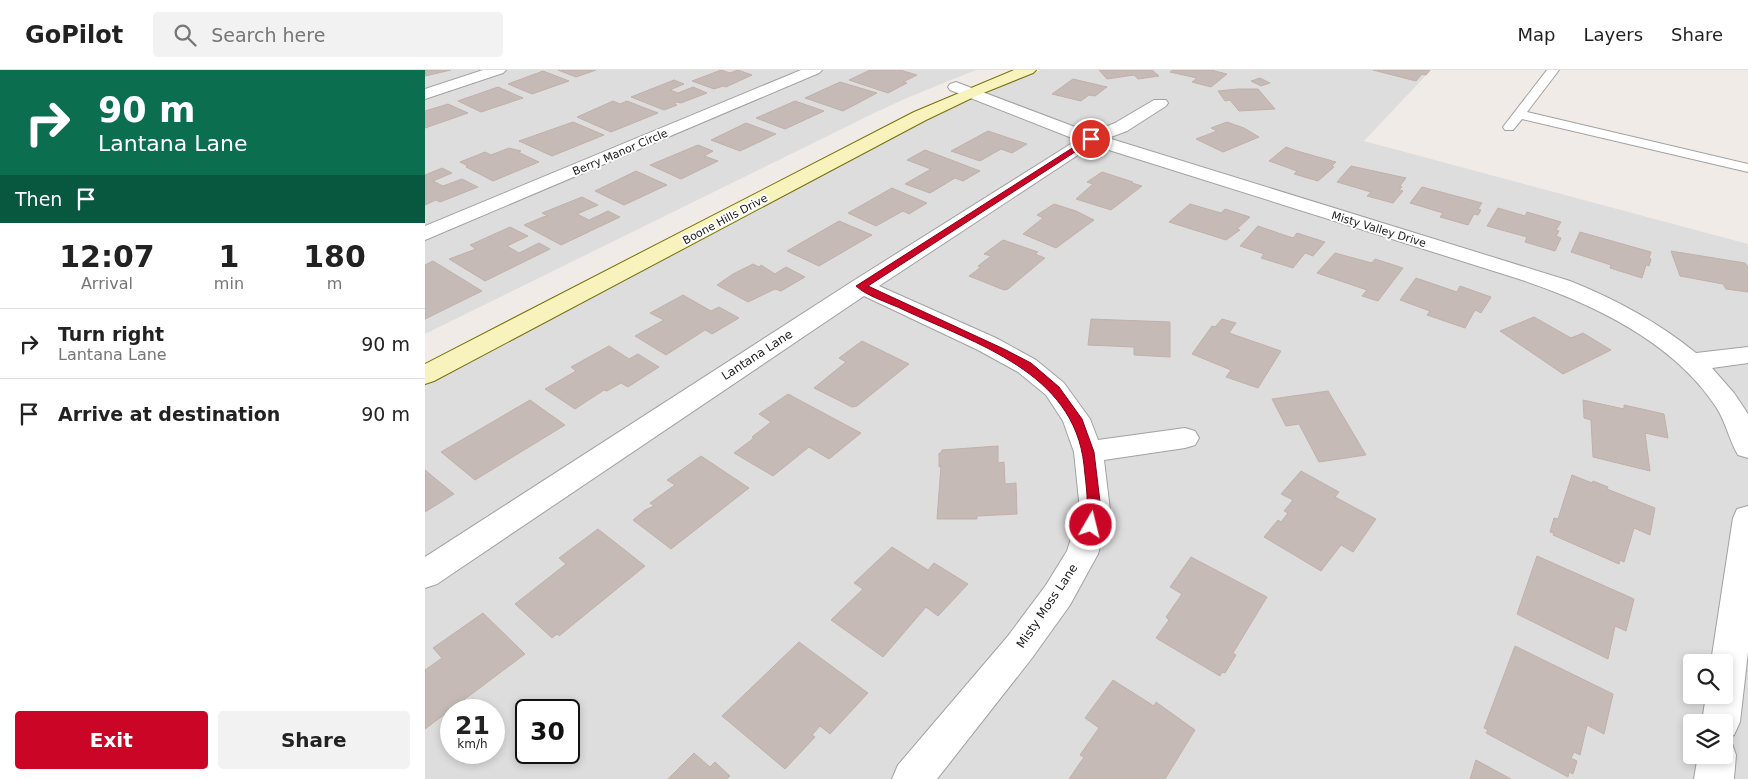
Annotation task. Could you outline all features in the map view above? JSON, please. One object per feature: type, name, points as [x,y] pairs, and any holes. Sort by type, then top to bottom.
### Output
[{"type":"street","points":[[425,94],[498,70]]},
{"type":"street","name":"Berry Manor Circle","points":[[425,234],[814,70]]},
{"type":"street","name":"Boone Hills Drive","points":[[425,375],[920,116],[1001,70]]},
{"type":"street","name":"Boone Hills Drive","points":[[467,332],[861,132],[963,90],[1028,70]]},
{"type":"street","name":"Misty Valley Drive","points":[[963,90],[1091,139],[1559,285],[1596,300],[1632,320],[1690,362],[1714,387],[1737,419],[1748,448]]},
{"type":"street","name":"Lantana Lane","points":[[425,574],[861,286],[1091,139],[1121,127],[1160,103]]},
{"type":"street","name":"Misty Moss Lane","points":[[861,286],[987,344],[1027,366],[1055,389],[1077,419],[1088,452],[1095,510],[1082,554],[1058,595],[1021,647],[912,779]]},
{"type":"street","points":[[1690,362],[1748,355]]},
{"type":"street","points":[[1088,452],[1185,438]]},
{"type":"street","points":[[1722,714],[1748,518]]},
{"type":"street","points":[[1714,779],[1716,764]]},
{"type":"lane","points":[[1509,127],[1553,70]]},
{"type":"lane","points":[[1518,114],[1748,168]]},
{"type":"shaded area","points":[[425,70],[976,70],[868,116],[425,334]]},
{"type":"shaded area","points":[[1041,70],[1431,70],[1364,141],[1748,244],[1748,779],[425,779],[425,384],[939,113]]},
{"type":"building","points":[[425,70],[451,70],[425,76]]},
{"type":"building","points":[[558,70],[596,70],[576,77]]},
{"type":"building","points":[[721,70],[730,73],[738,70],[752,75],[726,87],[714,89],[692,81]]},
{"type":"building","points":[[870,70],[900,70],[917,75],[903,82],[907,83],[888,93],[849,80]]},
{"type":"building","points":[[1099,70],[1152,70],[1159,76],[1138,79],[1134,75],[1107,79]]},
{"type":"building","points":[[1173,70],[1211,70],[1227,74],[1211,87],[1192,82],[1197,78],[1170,72]]},
{"type":"building","points":[[1373,70],[1430,70],[1426,75],[1422,74],[1416,81]]},
{"type":"building","points":[[543,71],[569,81],[532,94],[508,84]]},
{"type":"building","points":[[1260,78],[1270,83],[1261,86],[1251,81]]},
{"type":"building","points":[[1073,79],[1107,87],[1095,96],[1089,95],[1081,101],[1052,94]]},
{"type":"building","points":[[674,80],[684,84],[670,90],[678,93],[693,87],[707,93],[681,103],[674,103],[677,105],[664,110],[631,97]]},
{"type":"building","points":[[840,82],[877,93],[843,111],[805,98]]},
{"type":"building","points":[[498,87],[523,98],[481,112],[458,101]]},
{"type":"building","points":[[1258,89],[1275,109],[1239,111],[1230,100],[1225,101],[1218,91]]},
{"type":"building","points":[[613,101],[620,104],[627,101],[658,113],[611,132],[577,117]]},
{"type":"building","points":[[795,101],[824,111],[785,129],[756,118]]},
{"type":"building","points":[[448,104],[468,113],[425,128],[425,111]]},
{"type":"building","points":[[573,122],[604,135],[552,156],[519,141]]},
{"type":"building","points":[[1227,122],[1244,128],[1259,137],[1223,152],[1196,139],[1217,131],[1211,128]]},
{"type":"building","points":[[746,123],[776,134],[740,151],[711,140]]},
{"type":"building","points":[[988,131],[1027,144],[1012,153],[1001,149],[980,161],[951,151]]},
{"type":"building","points":[[698,145],[713,151],[704,156],[718,161],[681,179],[650,165]]},
{"type":"building","points":[[1286,147],[1336,162],[1332,166],[1334,167],[1318,181],[1294,174],[1297,171],[1269,161]]},
{"type":"building","points":[[509,148],[521,151],[518,152],[539,162],[493,181],[460,162],[485,152],[491,155]]},
{"type":"building","points":[[925,150],[980,171],[963,181],[955,178],[930,193],[905,184],[931,169],[907,160]]},
{"type":"building","points":[[1351,166],[1406,178],[1399,190],[1403,191],[1393,203],[1367,196],[1371,192],[1337,182]]},
{"type":"building","points":[[442,168],[452,173],[433,181],[443,186],[462,179],[478,187],[440,202],[436,200],[425,205],[425,175]]},
{"type":"building","points":[[636,171],[667,185],[624,205],[595,191]]},
{"type":"building","points":[[1102,172],[1142,186],[1111,210],[1076,199],[1093,184],[1087,182]]},
{"type":"building","points":[[1422,187],[1482,203],[1478,209],[1481,210],[1478,215],[1474,214],[1468,225],[1440,217],[1443,213],[1410,203]]},
{"type":"building","points":[[892,188],[927,203],[909,214],[903,211],[876,226],[848,213]]},
{"type":"building","points":[[582,197],[598,205],[577,214],[589,220],[608,211],[620,217],[561,245],[524,225],[548,216],[542,213]]},
{"type":"building","points":[[1054,204],[1076,211],[1094,220],[1056,248],[1023,234],[1043,218],[1037,215]]},
{"type":"building","points":[[1190,204],[1221,213],[1225,209],[1250,217],[1237,229],[1240,230],[1226,240],[1169,222]]},
{"type":"building","points":[[1498,208],[1525,216],[1527,212],[1561,222],[1556,230],[1559,231],[1556,236],[1561,238],[1555,251],[1525,242],[1527,237],[1487,226]]},
{"type":"building","points":[[839,221],[872,235],[819,266],[787,251]]},
{"type":"building","points":[[1258,226],[1293,238],[1297,233],[1325,242],[1313,256],[1305,253],[1293,268],[1261,258],[1264,254],[1240,246]]},
{"type":"building","points":[[510,227],[528,236],[507,246],[519,253],[539,243],[550,249],[485,281],[449,259],[476,249],[470,245]]},
{"type":"building","points":[[1580,232],[1651,252],[1649,266],[1646,265],[1642,278],[1610,268],[1611,265],[1571,252]]},
{"type":"building","points":[[1003,240],[1038,252],[1035,254],[1045,258],[1008,289],[1004,290],[969,276],[991,256],[984,254]]},
{"type":"building","points":[[1671,251],[1745,263],[1748,267],[1748,292],[1726,289],[1723,284],[1680,276]]},
{"type":"building","points":[[1335,253],[1372,263],[1375,259],[1403,268],[1378,301],[1362,296],[1367,290],[1317,273]]},
{"type":"building","points":[[433,261],[482,291],[425,319],[425,265]]},
{"type":"building","points":[[753,264],[759,267],[761,265],[775,274],[786,267],[805,277],[781,291],[775,289],[748,302],[717,285]]},
{"type":"building","points":[[1416,278],[1457,292],[1460,286],[1491,297],[1481,313],[1475,310],[1465,328],[1427,315],[1430,311],[1400,300]]},
{"type":"building","points":[[683,295],[711,311],[719,307],[739,318],[712,334],[705,330],[666,355],[635,336],[664,320],[650,313]]},
{"type":"building","points":[[1534,317],[1571,338],[1583,333],[1611,350],[1563,374],[1500,331]]},
{"type":"building","points":[[1091,319],[1170,322],[1170,357],[1134,355],[1134,347],[1088,345]]},
{"type":"building","points":[[1222,319],[1236,323],[1229,333],[1281,351],[1258,388],[1226,377],[1231,370],[1192,354],[1212,326],[1215,327]]},
{"type":"building","points":[[862,341],[909,364],[857,406],[852,407],[814,388],[846,362],[839,358]]},
{"type":"building","points":[[609,346],[629,359],[638,354],[659,367],[628,387],[621,383],[607,391],[604,390],[575,409],[545,389],[576,371],[571,367]]},
{"type":"building","points":[[1328,391],[1366,455],[1319,462],[1299,424],[1286,426],[1272,399]]},
{"type":"building","points":[[788,394],[861,433],[829,459],[809,447],[773,476],[734,453],[771,422],[759,414]]},
{"type":"building","points":[[530,400],[565,425],[475,480],[441,452]]},
{"type":"building","points":[[1583,400],[1624,409],[1624,405],[1664,414],[1668,438],[1645,433],[1650,471],[1593,457],[1591,420],[1584,418]]},
{"type":"building","points":[[998,446],[998,463],[1004,462],[1005,484],[1016,483],[1017,514],[977,516],[977,519],[937,519],[941,466],[939,467],[939,453],[942,450]]},
{"type":"building","points":[[701,456],[749,488],[671,549],[633,520],[645,510],[654,506],[650,503],[675,485],[667,480]]},
{"type":"building","points":[[425,470],[454,494],[425,512]]},
{"type":"building","points":[[1301,471],[1339,492],[1335,497],[1376,519],[1353,552],[1341,545],[1321,571],[1264,537],[1278,520],[1281,522],[1288,513],[1284,511],[1293,500],[1281,494]]},
{"type":"building","points":[[1572,475],[1592,483],[1593,481],[1608,487],[1607,489],[1655,508],[1650,535],[1634,528],[1624,562],[1620,560],[1619,564],[1550,532],[1554,518],[1558,519]]},
{"type":"building","points":[[598,529],[645,566],[559,636],[557,634],[552,638],[515,604],[566,564],[559,558]]},
{"type":"building","points":[[892,547],[928,570],[934,563],[968,584],[938,616],[926,607],[883,657],[831,620],[863,589],[854,583]]},
{"type":"building","points":[[1537,556],[1634,599],[1626,631],[1615,626],[1608,659],[1517,614]]},
{"type":"building","points":[[1191,557],[1267,597],[1233,653],[1236,655],[1225,673],[1222,672],[1220,676],[1156,638],[1169,620],[1166,617],[1182,594],[1170,587]]},
{"type":"building","points":[[483,613],[525,654],[465,699],[440,699],[440,718],[425,729],[425,670],[442,658],[433,648]]},
{"type":"building","points":[[799,642],[868,693],[830,734],[820,726],[812,735],[815,737],[785,769],[722,716]]},
{"type":"building","points":[[1515,646],[1613,694],[1604,734],[1587,725],[1580,755],[1574,752],[1571,758],[1577,761],[1573,774],[1569,772],[1568,777],[1486,733],[1488,730],[1484,728]]},
{"type":"building","points":[[1113,680],[1154,706],[1156,702],[1195,730],[1165,779],[1069,779],[1084,757],[1080,755],[1099,728],[1085,718]]},
{"type":"building","points":[[694,753],[710,767],[715,762],[730,776],[727,779],[668,779]]},
{"type":"building","points":[[1476,760],[1511,779],[1470,779]]},
{"type":"route","points":[[1091,139],[861,286],[1001,351],[1027,366],[1055,389],[1077,419],[1088,452],[1095,510],[1091,525]]}]
